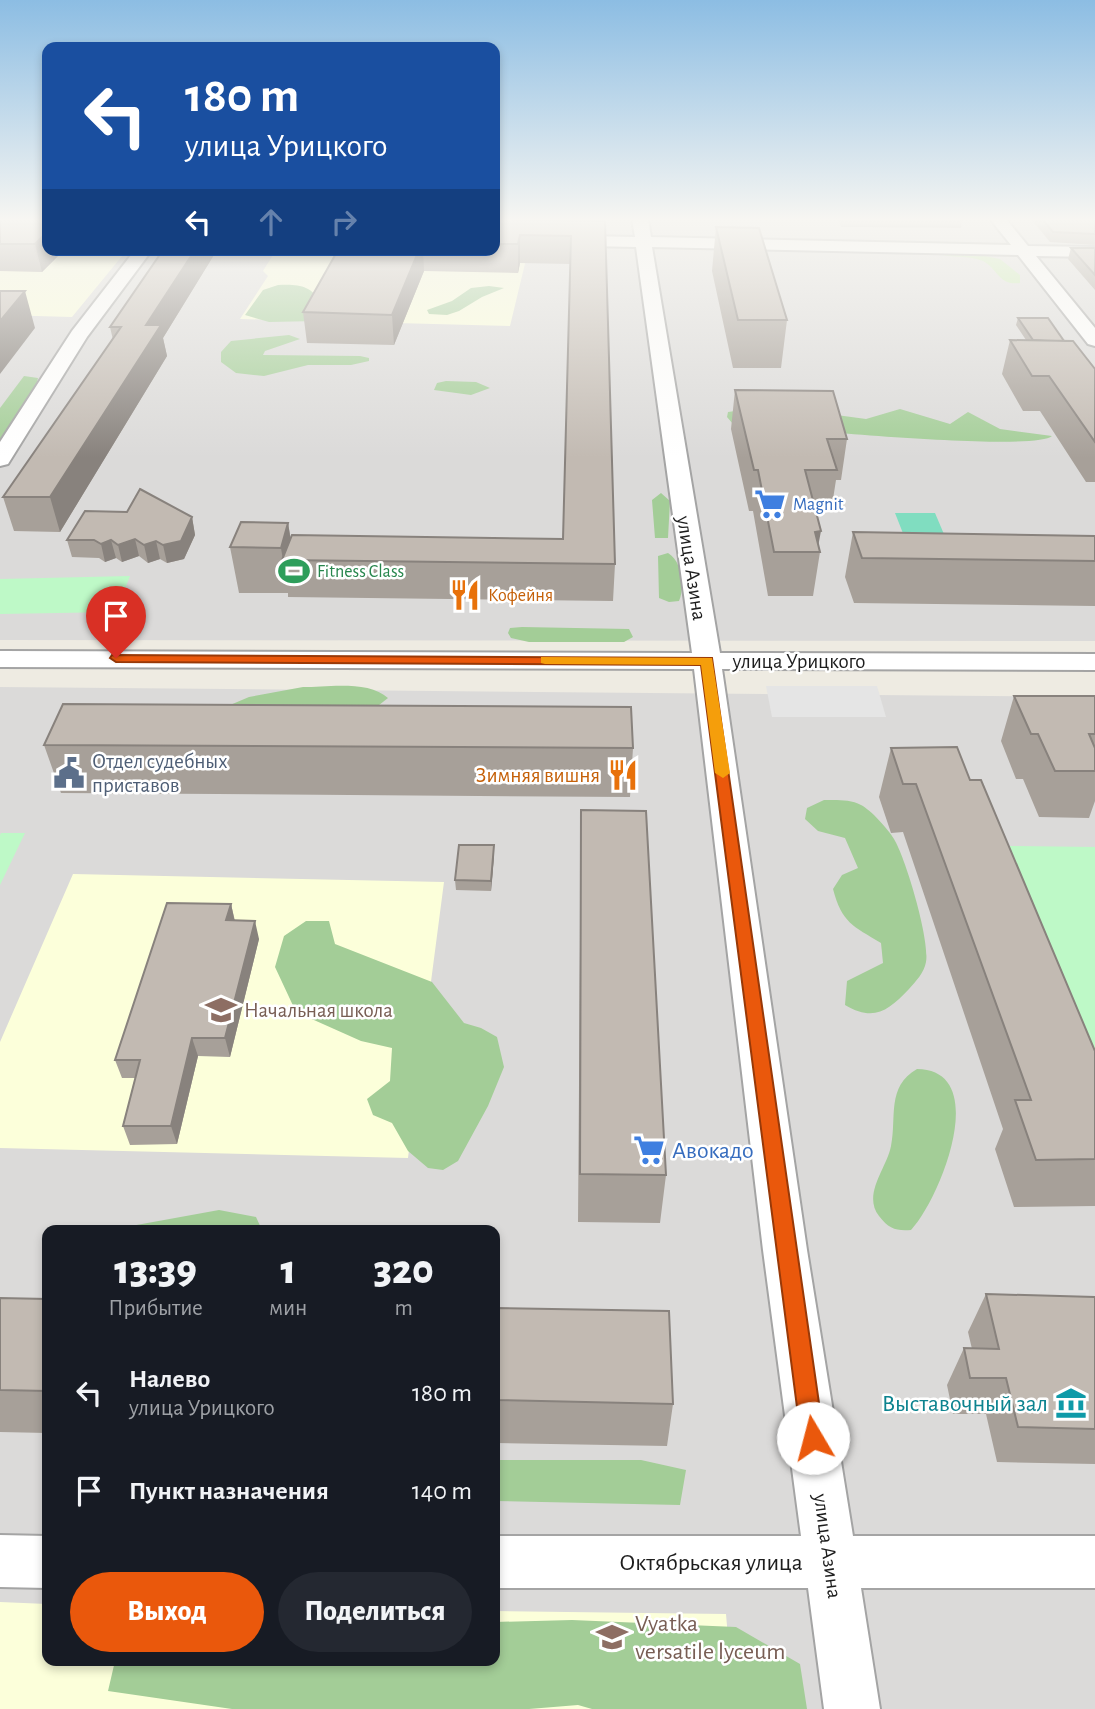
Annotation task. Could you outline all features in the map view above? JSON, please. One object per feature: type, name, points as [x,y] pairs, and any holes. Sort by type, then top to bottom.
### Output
[{"type":"street","points":[[0,459],[79,335],[107,299]]},
{"type":"street","name":"улица Азина","points":[[651,299],[707,661],[785,1250],[852,1709]]},
{"type":"street","points":[[1062,299],[1095,340]]},
{"type":"street","name":"улица Урицкого","points":[[0,659],[1095,662]]},
{"type":"street","points":[[0,1561],[42,1562]]},
{"type":"street","name":"Октябрьская улица","points":[[500,1562],[1095,1562]]},
{"type":"shaded area","points":[[0,299],[1095,299],[1095,641],[0,640]]},
{"type":"shaded area","points":[[0,299],[87,299],[72,317],[0,315]]},
{"type":"shaded area","points":[[253,299],[517,299],[510,326],[240,319]]},
{"type":"shaded area","points":[[766,686],[877,686],[886,717],[772,717]]},
{"type":"shaded area","points":[[0,687],[1095,697],[1095,1709],[0,1709]]},
{"type":"shaded area","name":"Начальная школа","points":[[73,874],[444,882],[408,1158],[0,1148],[0,1042]]},
{"type":"shaded area","name":"Vyatka versatile lyceum","points":[[0,1602],[42,1604],[42,1666],[500,1666],[500,1611],[726,1614],[734,1709],[0,1709]]},
{"type":"green space","points":[[257,299],[318,299],[321,303],[318,321],[269,322],[245,315]]},
{"type":"green space","points":[[479,299],[447,315],[429,314],[427,310],[452,301]]},
{"type":"green space","points":[[289,335],[300,339],[265,351],[263,355],[360,356],[369,358],[369,361],[351,365],[308,365],[264,376],[236,373],[221,362],[221,352],[231,341]]},
{"type":"green space","points":[[24,376],[38,378],[34,394],[0,451],[0,408]]},
{"type":"green space","points":[[476,382],[490,388],[471,395],[434,390],[437,383]]},
{"type":"green space","points":[[900,409],[950,424],[968,412],[1000,429],[1052,436],[1000,442],[901,437],[733,424],[727,417],[728,412],[735,411],[807,411],[866,419]]},
{"type":"green space","points":[[661,493],[670,501],[668,538],[655,538],[652,500]]},
{"type":"green space","points":[[895,513],[935,513],[949,546],[908,546]]},
{"type":"green space","points":[[668,553],[676,562],[681,575],[679,601],[669,602],[659,598],[658,556]]},
{"type":"green space","points":[[130,576],[116,612],[0,614],[0,579]]},
{"type":"green space","points":[[510,628],[629,629],[633,637],[624,642],[529,642],[511,638],[508,633]]},
{"type":"green space","points":[[303,687],[359,687],[380,692],[388,698],[374,709],[190,722],[249,697]]},
{"type":"green space","points":[[824,800],[857,803],[879,820],[899,849],[916,900],[924,936],[925,966],[917,980],[901,997],[880,1012],[864,1013],[845,1005],[847,981],[883,963],[881,943],[850,922],[836,900],[833,889],[842,875],[858,868],[845,838],[818,831],[805,819],[807,808]]},
{"type":"green space","points":[[25,833],[0,885],[0,835]]},
{"type":"green space","points":[[1009,846],[1095,847],[1095,1081]]},
{"type":"green space","points":[[306,921],[329,921],[335,944],[432,982],[464,1023],[497,1037],[504,1067],[488,1106],[458,1161],[443,1170],[428,1168],[408,1151],[392,1123],[373,1115],[367,1099],[390,1081],[392,1048],[361,1041],[296,1012],[275,967],[284,936]]},
{"type":"green space","points":[[917,1069],[940,1075],[952,1091],[956,1113],[953,1139],[934,1193],[911,1230],[901,1230],[893,1228],[879,1216],[873,1199],[891,1146],[897,1094],[907,1076]]},
{"type":"green space","points":[[219,1210],[256,1217],[260,1225],[136,1225]]},
{"type":"green space","points":[[500,1460],[641,1460],[686,1470],[680,1505],[500,1501]]},
{"type":"green space","name":"Vyatka versatile lyceum","points":[[572,1620],[736,1627],[800,1664],[807,1709],[592,1709],[578,1705],[529,1709],[232,1709],[108,1691],[114,1666],[500,1666],[500,1622]]},
{"type":"building","points":[[0,299],[19,299],[0,321]]},
{"type":"building","points":[[129,299],[163,299],[146,325],[161,325],[50,497],[3,497],[121,327],[110,327]]},
{"type":"building","points":[[310,299],[399,299],[392,315],[303,312]]},
{"type":"building","points":[[569,299],[607,299],[615,564],[282,560],[292,535],[563,539]]},
{"type":"building","points":[[733,299],[781,299],[787,320],[738,320]]},
{"type":"building","points":[[1018,318],[1048,318],[1064,341],[1033,340]]},
{"type":"building","points":[[1010,340],[1073,341],[1095,369],[1095,442],[1049,376],[1032,376]]},
{"type":"building","points":[[735,390],[833,391],[847,439],[827,439],[837,470],[805,470],[821,531],[815,532],[820,552],[774,552],[758,470],[754,470]]},
{"type":"building","points":[[140,489],[192,517],[181,541],[163,545],[156,541],[144,545],[135,539],[118,545],[111,540],[101,544],[94,540],[67,540],[85,511],[127,512]]},
{"type":"building","points":[[241,522],[288,523],[281,548],[230,547]]},
{"type":"building","points":[[853,532],[1095,536],[1095,561],[862,558]]},
{"type":"building","points":[[1014,696],[1095,696],[1095,734],[1089,734],[1095,748],[1095,771],[1055,771],[1038,734],[1031,734]]},
{"type":"building","points":[[63,704],[631,707],[633,748],[44,745]]},
{"type":"building","points":[[957,747],[970,780],[981,780],[1095,1051],[1095,1159],[1036,1160],[1015,1100],[1031,1100],[916,784],[903,784],[891,748]]},
{"type":"building","points":[[581,810],[646,811],[666,1175],[580,1174]]},
{"type":"building","points":[[459,845],[494,845],[491,881],[455,880]]},
{"type":"building","points":[[167,903],[231,904],[226,920],[255,921],[225,1038],[192,1038],[171,1126],[123,1126],[140,1060],[115,1060]]},
{"type":"building","points":[[986,1294],[1095,1297],[1095,1429],[1018,1427],[1006,1378],[970,1378],[964,1348],[999,1349]]},
{"type":"building","points":[[0,1298],[42,1299],[42,1391],[0,1390]]},
{"type":"building","points":[[500,1308],[669,1311],[673,1404],[500,1400]]},
{"type":"slow traffic","points":[[545,660],[707,661],[723,773]]},
{"type":"place","name":"Magnit","points":[[770,504]]},
{"type":"place","name":"Fitness Class","points":[[294,571]]},
{"type":"place","name":"Кофейня","points":[[465,595]]},
{"type":"place","name":"Отдел судебных приставов","points":[[69,773]]},
{"type":"place","name":"Зимняя вишня","points":[[623,775]]},
{"type":"place","name":"Начальная школа","points":[[221,1010]]},
{"type":"place","name":"Авокадо","points":[[649,1150]]},
{"type":"place","name":"Выставочный зал","points":[[1071,1403]]},
{"type":"place","name":"Vyatka versatile lyceum","points":[[612,1637]]},
{"type":"route","points":[[116,658],[707,661],[785,1250],[813,1438]]}]
